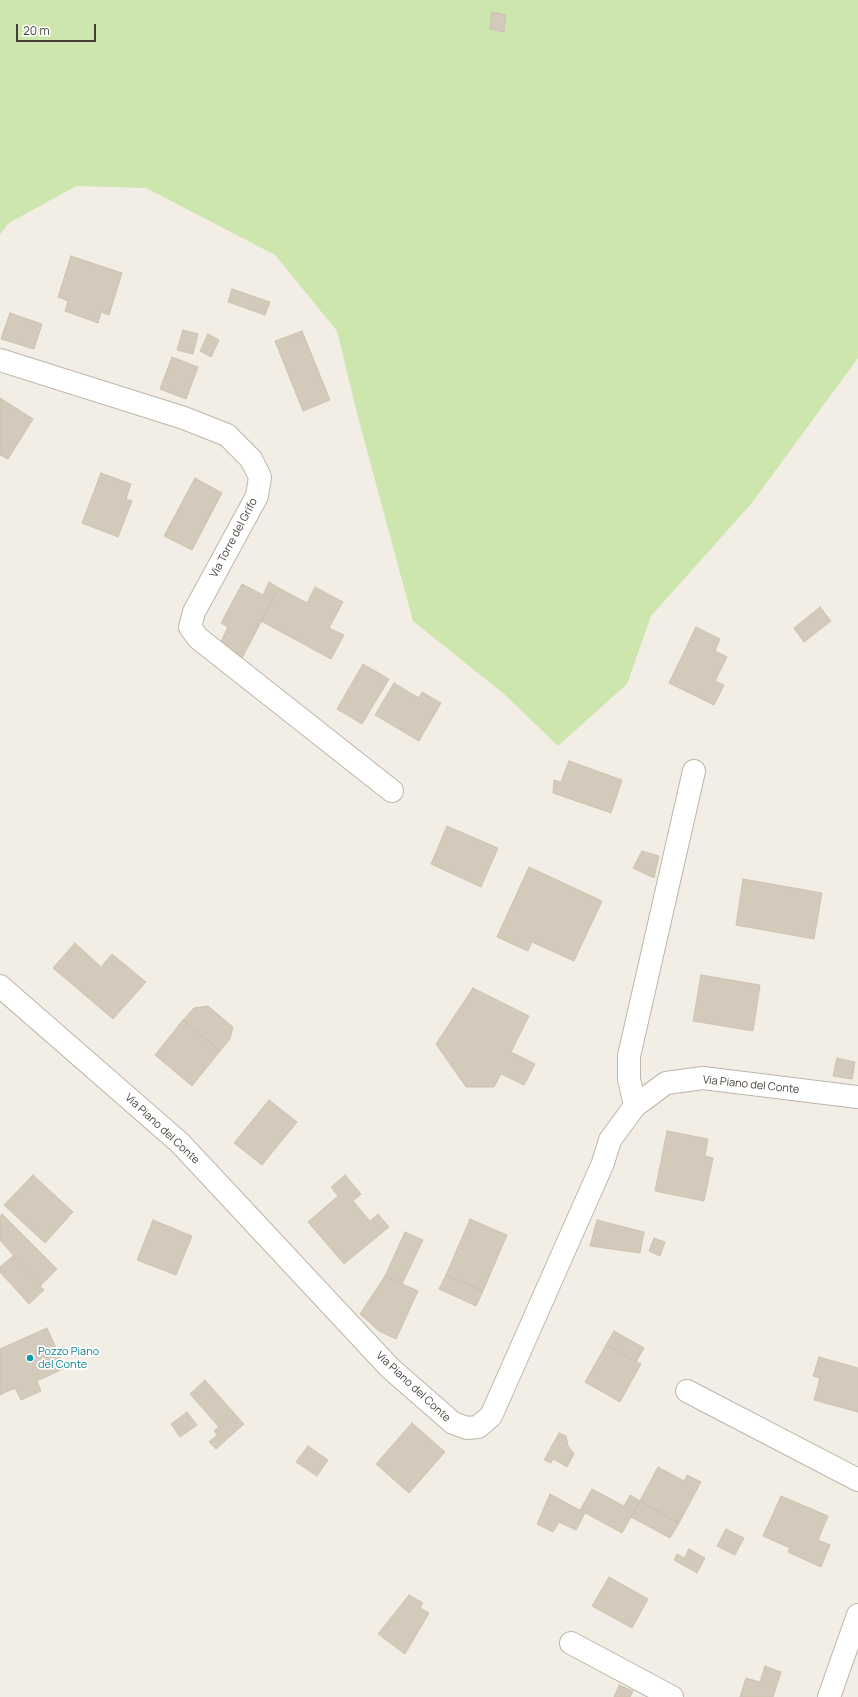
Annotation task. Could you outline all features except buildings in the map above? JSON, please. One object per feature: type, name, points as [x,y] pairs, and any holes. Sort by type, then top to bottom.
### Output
[{"type":"street","name":"Via Torre del Grifo","points":[[0,360],[184,418],[228,435],[251,459],[260,477],[257,496],[194,612],[190,627],[198,638],[392,791]]},
{"type":"street","points":[[635,1106],[629,1079],[629,1056],[694,771]]},
{"type":"street","name":"Via Piano del Conte","points":[[0,986],[180,1143],[390,1368],[452,1423],[467,1428],[478,1427],[491,1416],[603,1163],[610,1140],[635,1106],[666,1083],[703,1078],[858,1097]]},
{"type":"street","points":[[687,1391],[858,1480]]},
{"type":"street","points":[[829,1697],[858,1615]]},
{"type":"street","points":[[571,1643],[672,1697]]},
{"type":"green space","points":[[0,0],[858,0],[858,358],[751,504],[651,616],[627,684],[558,746],[504,694],[413,621],[358,417],[337,331],[275,255],[146,188],[76,186],[9,223],[0,234]]},
{"type":"place","name":"Pozzo Piano del Conte","points":[[30,1358]]}]
